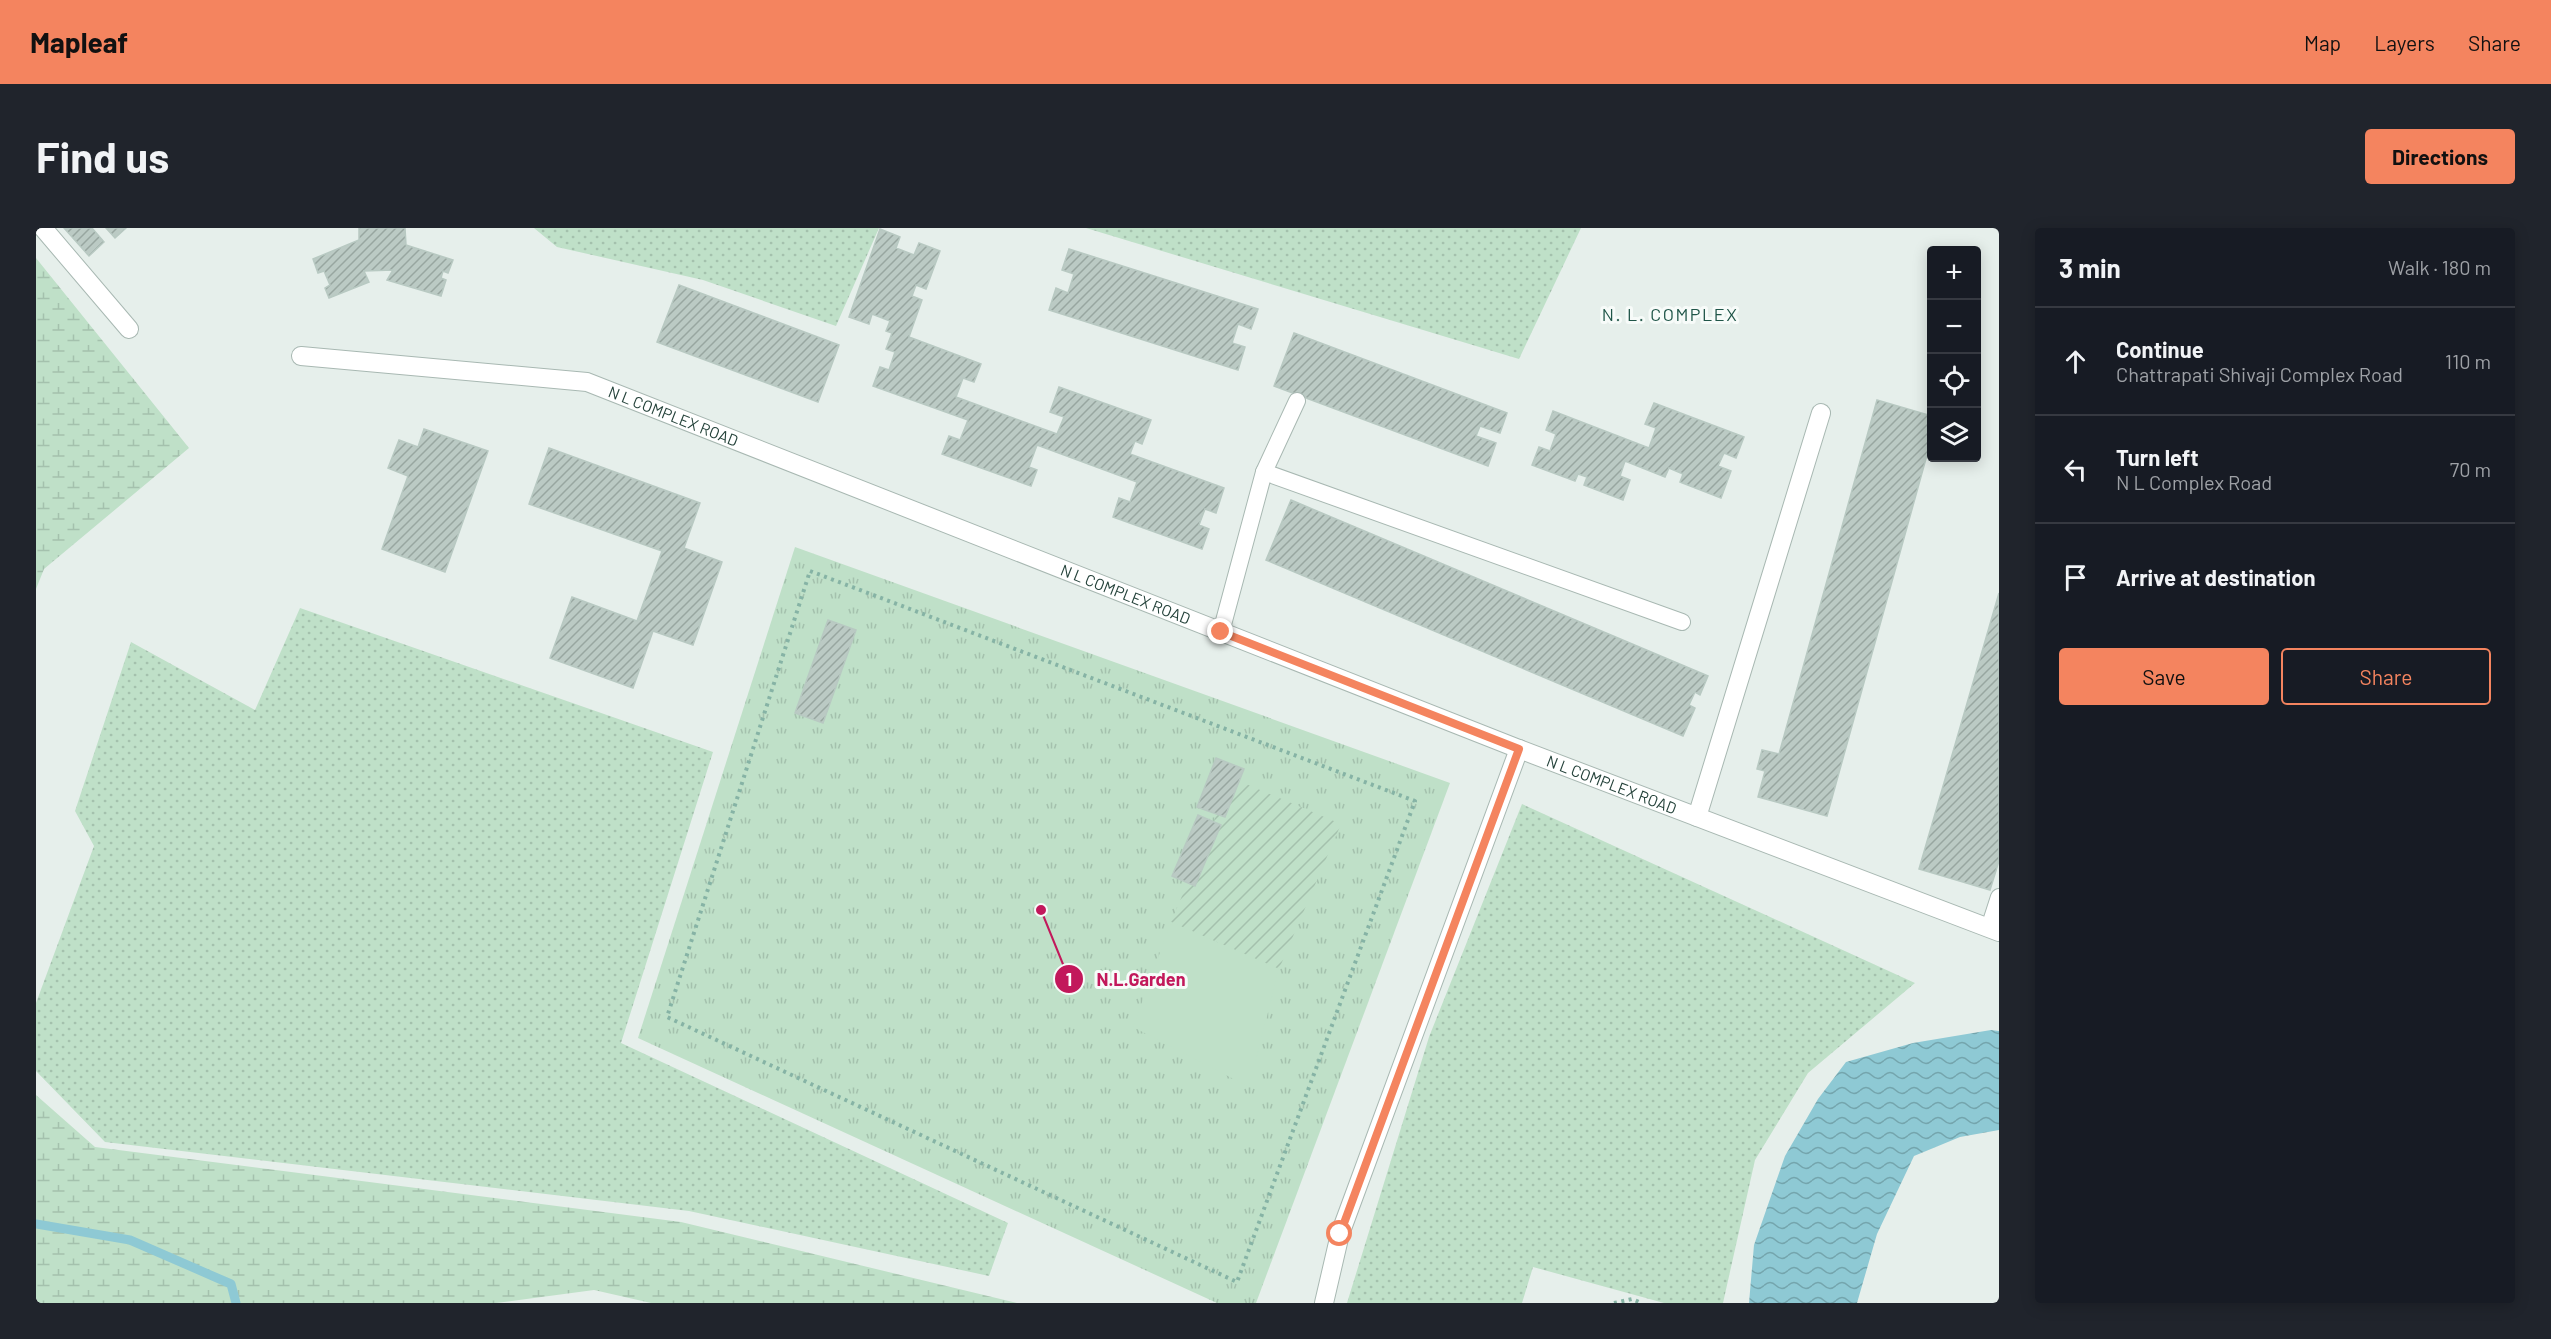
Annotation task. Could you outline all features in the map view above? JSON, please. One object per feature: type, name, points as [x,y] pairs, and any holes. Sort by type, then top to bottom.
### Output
[{"type":"street","points":[[43,228],[129,329]]},
{"type":"street","name":"N L COMPLEX ROAD","points":[[301,356],[587,382],[1519,749],[1994,930]]},
{"type":"street","points":[[1697,817],[1821,413]]},
{"type":"street","points":[[1324,1303],[1340,1234],[1519,749]]},
{"type":"lane","points":[[1221,632],[1264,472],[1297,401]]},
{"type":"lane","points":[[1264,472],[1682,622]]},
{"type":"lane","points":[[1994,930],[1999,897]]},
{"type":"path","points":[[810,571],[1414,801],[1237,1282],[667,1017],[810,571]]},
{"type":"path","points":[[1614,1303],[1632,1299],[1641,1303]]},
{"type":"green space","points":[[534,228],[879,228],[836,326],[703,280],[557,247]]},
{"type":"green space","points":[[1086,228],[1581,228],[1519,359]]},
{"type":"green space","points":[[36,258],[189,448],[44,569],[36,589]]},
{"type":"green space","points":[[795,547],[1450,783],[1256,1303],[1217,1303],[638,1038]]},
{"type":"green space","points":[[300,608],[713,752],[621,1043],[1008,1223],[989,1276],[689,1211],[105,1142],[36,1071],[36,1003],[94,846],[75,811],[131,642],[255,710]]},
{"type":"green space","points":[[1232,778],[1341,824],[1279,969],[1171,922]]},
{"type":"green space","points":[[1522,804],[1915,983],[1808,1073],[1755,1160],[1723,1303],[1664,1303],[1533,1267],[1522,1303],[1347,1303],[1429,1037]]},
{"type":"green space","points":[[1171,922],[1279,969],[1249,1087],[1133,1027]]},
{"type":"green space","points":[[36,1095],[95,1147],[681,1222],[1017,1303],[651,1303],[594,1290],[496,1303],[36,1303]]},
{"type":"water","points":[[1991,1030],[1999,1031],[1999,1130],[1960,1137],[1914,1156],[1877,1234],[1857,1303],[1749,1303],[1754,1245],[1785,1156],[1818,1099],[1846,1062],[1913,1043]]},
{"type":"building","points":[[64,228],[92,228],[104,242],[89,256]]},
{"type":"building","points":[[106,228],[126,228],[115,238]]},
{"type":"building","points":[[359,228],[405,228],[406,245],[453,260],[448,273],[443,271],[441,278],[446,280],[441,296],[387,280],[393,270],[364,271],[369,282],[329,298],[325,288],[330,285],[324,271],[318,273],[313,259],[359,240]]},
{"type":"building","points":[[880,229],[900,237],[896,248],[914,255],[919,243],[940,251],[926,289],[916,285],[912,296],[922,300],[909,337],[981,364],[974,382],[963,378],[956,397],[1057,434],[1064,417],[1050,412],[1059,387],[1151,420],[1142,444],[1135,441],[1130,454],[1224,488],[1216,513],[1205,509],[1199,525],[1209,529],[1202,549],[1113,517],[1119,498],[1130,502],[1137,482],[1037,445],[1029,467],[1037,470],[1031,486],[942,454],[949,436],[960,440],[968,420],[873,386],[880,367],[889,370],[895,352],[886,349],[892,333],[886,331],[890,321],[872,314],[869,324],[849,317]]},
{"type":"building","points":[[1069,249],[1258,309],[1251,329],[1238,324],[1232,343],[1245,347],[1238,370],[1049,310],[1056,288],[1068,293],[1074,274],[1062,270]]},
{"type":"building","points":[[679,285],[839,345],[818,402],[657,342]]},
{"type":"building","points":[[1294,333],[1507,413],[1500,433],[1480,426],[1476,436],[1496,443],[1488,466],[1274,386]]},
{"type":"building","points":[[1877,400],[1927,415],[1927,455],[1827,816],[1758,797],[1765,771],[1757,769],[1762,750],[1779,754]]},
{"type":"building","points":[[1654,403],[1744,437],[1736,458],[1724,453],[1718,466],[1731,471],[1721,498],[1680,482],[1683,474],[1669,468],[1665,477],[1625,461],[1620,476],[1630,480],[1623,500],[1584,485],[1587,477],[1578,474],[1575,481],[1532,465],[1539,447],[1550,451],[1556,434],[1546,430],[1553,411],[1649,448],[1656,428],[1645,424]]},
{"type":"building","points":[[424,429],[488,451],[445,572],[382,549],[408,476],[388,468],[399,440],[418,447]]},
{"type":"building","points":[[549,448],[700,503],[684,548],[722,562],[693,645],[653,631],[633,688],[550,658],[572,597],[637,621],[662,551],[529,504]]},
{"type":"building","points":[[1291,500],[1708,676],[1700,695],[1695,692],[1689,705],[1695,708],[1683,736],[1266,560]]},
{"type":"building","points":[[1999,593],[1999,861],[1990,890],[1919,869]]},
{"type":"building","points":[[828,620],[856,630],[823,723],[795,713]]},
{"type":"building","points":[[1216,758],[1244,769],[1225,817],[1197,807]]},
{"type":"building","points":[[1198,815],[1221,825],[1195,886],[1172,876]]},
{"type":"waterway","points":[[36,1224],[130,1240],[231,1284],[236,1303]]},
{"type":"place","name":"N.L.Garden","points":[[1041,910]]},
{"type":"district","name":"N. L. COMPLEX","points":[[1670,315]]},
{"type":"route","points":[[1221,632],[1519,749],[1340,1234]]}]
